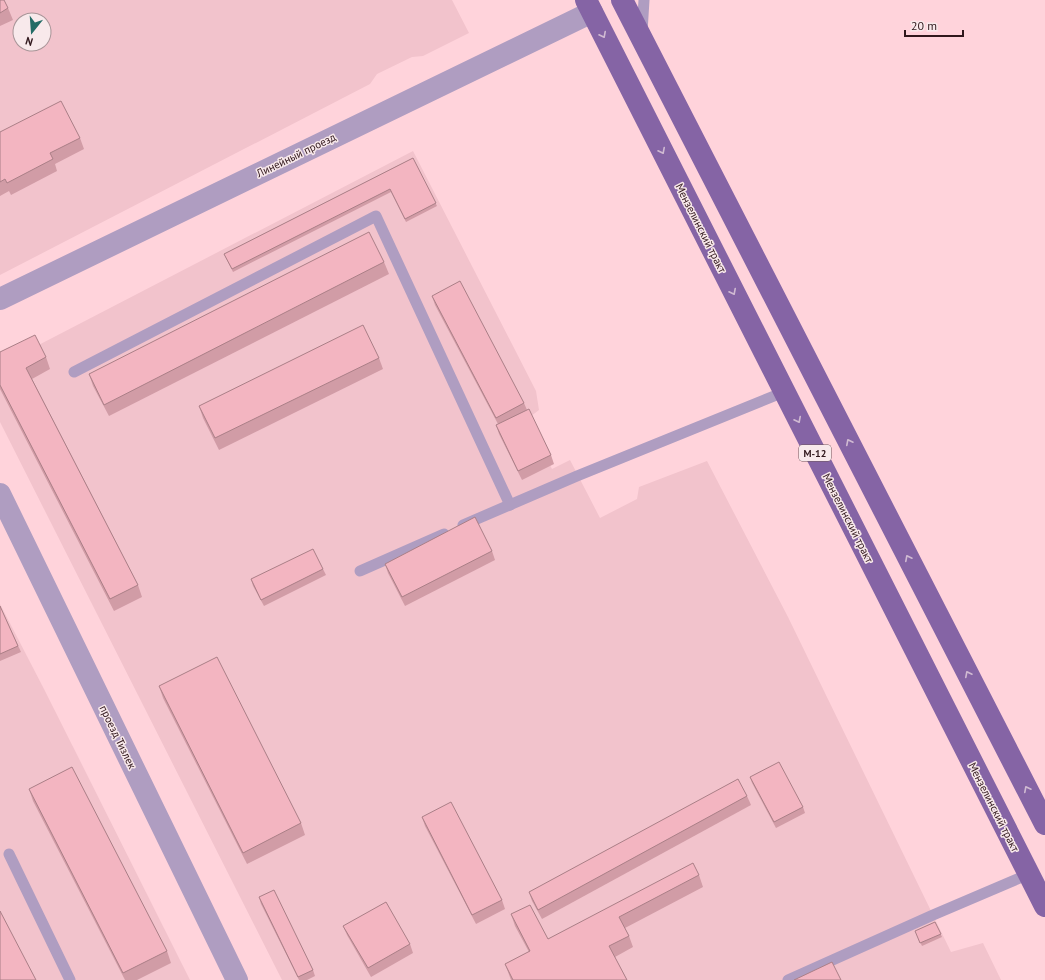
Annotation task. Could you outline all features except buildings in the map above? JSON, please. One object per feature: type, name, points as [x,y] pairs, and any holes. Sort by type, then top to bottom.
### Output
[{"type":"main road","points":[[622,0],[1045,824]]},
{"type":"main road","name":"Мензелинский тракт","points":[[589,6],[1045,906]]},
{"type":"street","name":"Линейный проезд","points":[[0,299],[589,6]]},
{"type":"street","name":"проезд Тизлек","points":[[0,494],[237,980]]},
{"type":"lane","points":[[642,38],[644,0]]},
{"type":"lane","points":[[74,372],[376,216],[510,505]]},
{"type":"lane","points":[[360,571],[577,476],[784,392]]},
{"type":"lane","points":[[9,854],[70,980]]},
{"type":"lane","points":[[788,980],[1028,874]]},
{"type":"shaded area","points":[[0,0],[452,0],[469,33],[423,56],[412,57],[377,74],[370,84],[0,275]]},
{"type":"shaded area","points":[[413,151],[536,391],[539,410],[527,419],[552,469],[570,460],[600,518],[637,499],[639,487],[707,461],[788,617],[951,952],[983,943],[1001,980],[282,980],[0,422],[0,365]]},
{"type":"shaded area","points":[[0,604],[45,691],[190,980],[0,980]]}]
